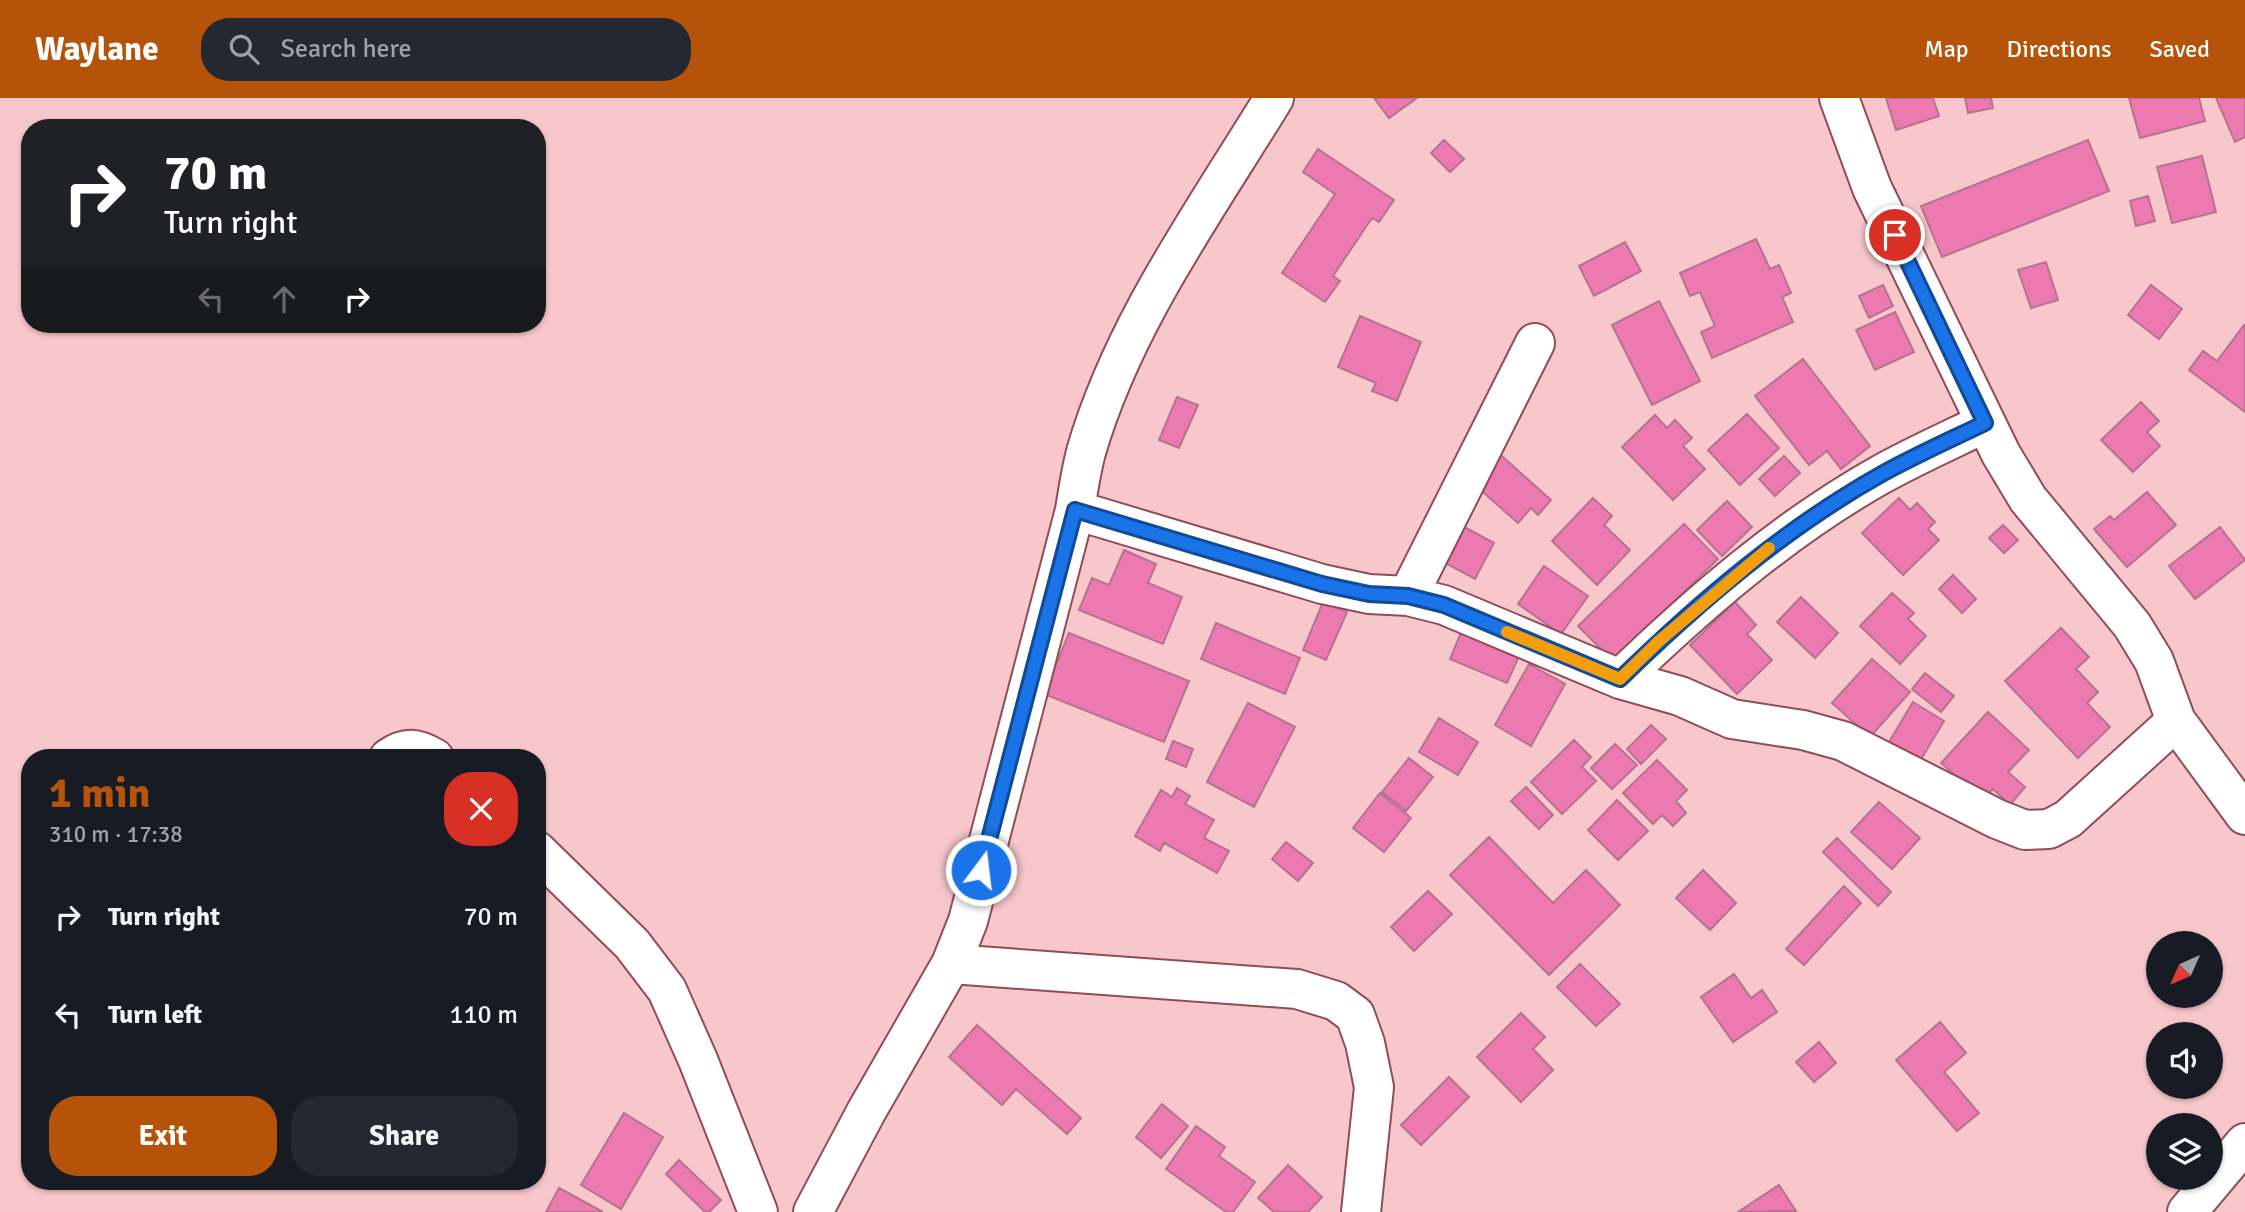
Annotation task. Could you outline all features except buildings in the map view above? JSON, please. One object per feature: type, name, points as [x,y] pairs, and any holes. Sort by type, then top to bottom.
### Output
[{"type":"street","points":[[813,1212],[866,1112],[951,964],[968,921],[1075,510],[1086,453],[1117,372],[1144,314],[1274,98]]},
{"type":"street","points":[[1839,98],[1872,188],[1985,423],[2028,499],[2132,625],[2154,661],[2176,721],[2245,815]]},
{"type":"street","points":[[1408,596],[1535,343]]},
{"type":"street","points":[[1620,679],[1659,641],[1773,545],[1879,475],[1985,423]]},
{"type":"street","points":[[1075,510],[1322,584],[1369,594],[1408,596],[1444,605],[1620,679],[1680,696],[1732,719],[1803,730],[1843,741],[1997,819],[2025,830],[2049,829],[2068,819],[2176,721]]},
{"type":"street","points":[[546,860],[632,944],[667,990],[758,1212]]},
{"type":"street","points":[[951,964],[1297,989],[1336,1001],[1355,1015],[1365,1043],[1374,1087],[1361,1212]]},
{"type":"street","points":[[2187,1212],[2245,1143]]},
{"type":"slow traffic","points":[[1507,632],[1620,679],[1659,641],[1769,548]]},
{"type":"route","points":[[981,870],[1075,510],[1322,584],[1369,594],[1408,596],[1444,605],[1620,679],[1659,641],[1773,545],[1879,475],[1985,423],[1895,235]]}]
